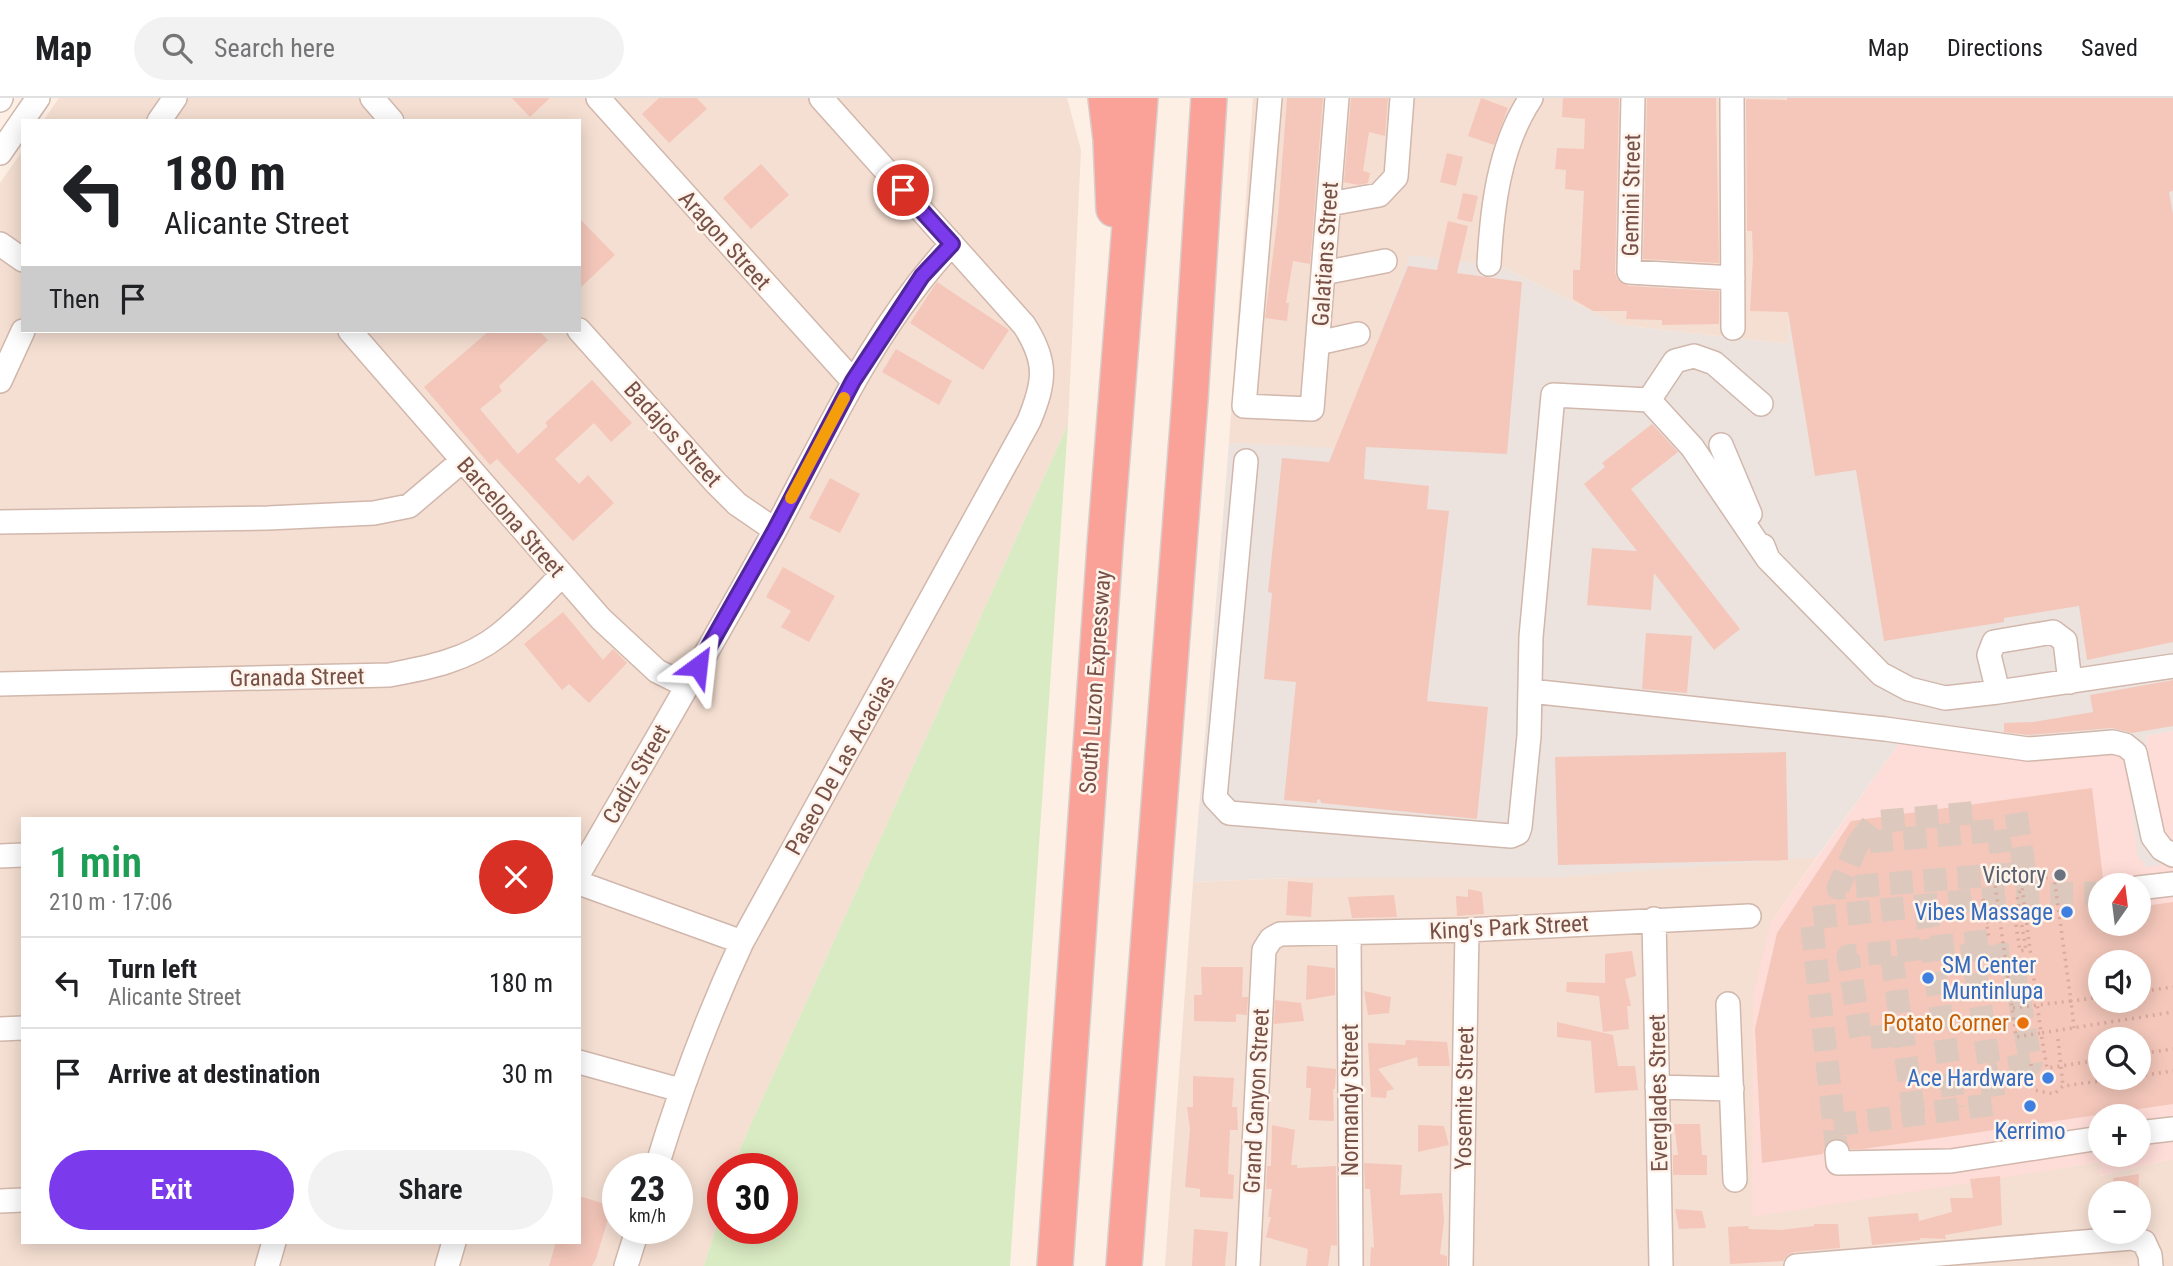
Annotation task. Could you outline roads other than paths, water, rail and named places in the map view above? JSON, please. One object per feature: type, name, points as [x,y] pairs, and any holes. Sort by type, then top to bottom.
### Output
[{"type":"highway","points":[[1106,98],[1111,139],[1115,246],[1124,305]]},
{"type":"highway","name":"South Luzon Expressway","points":[[1055,1266],[1105,546],[1140,98]]},
{"type":"highway","points":[[1124,1266],[1190,399],[1209,98]]},
{"type":"street","points":[[23,119],[38,98]]},
{"type":"street","points":[[160,119],[175,98]]},
{"type":"street","points":[[372,98],[390,119]]},
{"type":"street","name":"Aragon Street","points":[[598,98],[853,381]]},
{"type":"street","points":[[821,98],[952,244]]},
{"type":"street","name":"Galatians Street","points":[[1270,98],[1244,407],[1312,409],[1337,98]]},
{"type":"street","points":[[1329,204],[1379,195],[1396,177],[1402,98]]},
{"type":"street","points":[[1489,264],[1491,225],[1501,172],[1509,142],[1531,98]]},
{"type":"street","name":"Gemini Street","points":[[1633,98],[1629,272],[1733,278]]},
{"type":"street","points":[[1732,98],[1733,328]]},
{"type":"street","points":[[0,153],[21,123]]},
{"type":"street","points":[[0,244],[21,259]]},
{"type":"street","name":"Cadiz Street","points":[[581,870],[775,530],[853,381],[922,276],[952,244]]},
{"type":"street","name":"Paseo De Las Acacias","points":[[661,1153],[680,1090],[711,1010],[742,942],[1029,421],[1040,395],[1042,370],[1036,344],[1024,325],[952,244]]},
{"type":"street","points":[[1323,273],[1385,261]]},
{"type":"street","name":"Badajos Street","points":[[581,332],[716,483],[737,504],[775,530]]},
{"type":"street","points":[[0,381],[22,333]]},
{"type":"street","name":"Barcelona Street","points":[[352,333],[562,575],[628,646],[657,671],[687,686]]},
{"type":"street","points":[[1318,343],[1358,334]]},
{"type":"street","points":[[1649,400],[1675,361],[1694,356],[1714,363],[1761,404]]},
{"type":"street","points":[[1246,460],[1215,798],[1229,813],[1511,836],[1518,833],[1529,736],[1531,637],[1553,395],[1649,400],[1692,447],[1768,559],[1881,674],[1909,689],[1945,698],[2173,666]]},
{"type":"street","points":[[1721,445],[1768,559]]},
{"type":"street","points":[[0,522],[268,518],[374,513],[409,506],[462,461]]},
{"type":"street","name":"Granada Street","points":[[0,684],[388,675],[428,668],[467,654],[498,636],[562,575]]},
{"type":"street","points":[[1998,692],[1989,654],[1994,642],[2053,632],[2065,641],[2070,682]]},
{"type":"street","points":[[1530,691],[1885,729],[2028,749],[2113,742],[2126,744],[2135,753],[2153,837],[2162,849],[2173,855]]},
{"type":"street","points":[[0,856],[21,855]]},
{"type":"street","points":[[581,884],[742,942]]},
{"type":"street","points":[[2151,887],[2173,884]]},
{"type":"street","name":"King's Park Street","points":[[1270,939],[1280,934],[1467,930],[1749,916]]},
{"type":"street","name":"Everglades Street","points":[[1654,919],[1661,1266]]},
{"type":"street","name":"Yosemite Street","points":[[1461,1266],[1467,930]]},
{"type":"street","name":"Normandy Street","points":[[1349,933],[1351,1266]]},
{"type":"street","name":"Grand Canyon Street","points":[[1248,1266],[1264,950],[1270,939]]},
{"type":"street","points":[[1728,1004],[1735,1180]]},
{"type":"street","points":[[0,1029],[21,1028]]},
{"type":"street","points":[[581,1063],[680,1090]]},
{"type":"street","points":[[1657,1087],[1732,1089]]},
{"type":"street","points":[[2151,1132],[2173,1129]]},
{"type":"street","points":[[1837,1152],[1838,1163],[1951,1161],[2088,1140]]},
{"type":"street","points":[[0,1201],[21,1200]]},
{"type":"street","points":[[1796,1266],[2132,1238],[2144,1242],[2151,1266]]},
{"type":"street","points":[[267,1266],[273,1244]]},
{"type":"street","points":[[447,1266],[453,1244]]},
{"type":"street","points":[[626,1266],[633,1244]]},
{"type":"tunnel","points":[[1858,843],[1874,822],[1980,812]]},
{"type":"tunnel","points":[[2016,813],[2028,894]]},
{"type":"tunnel","points":[[1998,830],[2004,874],[1838,888],[1858,843],[1998,830]]},
{"type":"tunnel","points":[[1837,1152],[1811,918],[2028,894],[2088,893]]},
{"type":"tunnel","points":[[1925,905],[1955,1108]]},
{"type":"tunnel","points":[[1914,1114],[1891,952],[1994,940],[1997,955],[2011,954],[2031,1064],[1990,1071]]},
{"type":"tunnel","points":[[1834,1125],[1995,1104],[1971,943]]},
{"type":"tunnel","points":[[1891,952],[1848,956],[1861,1038],[1902,1035]]},
{"type":"place","name":"Victory","points":[[2060,875]]},
{"type":"place","name":"Vibes Massage","points":[[2067,912]]},
{"type":"place","name":"SM Center Muntinlupa","points":[[1928,978]]},
{"type":"place","name":"Potato Corner","points":[[2023,1023]]},
{"type":"place","name":"Ace Hardware","points":[[2048,1078]]},
{"type":"place","name":"Kerrimo","points":[[2030,1106]]}]
